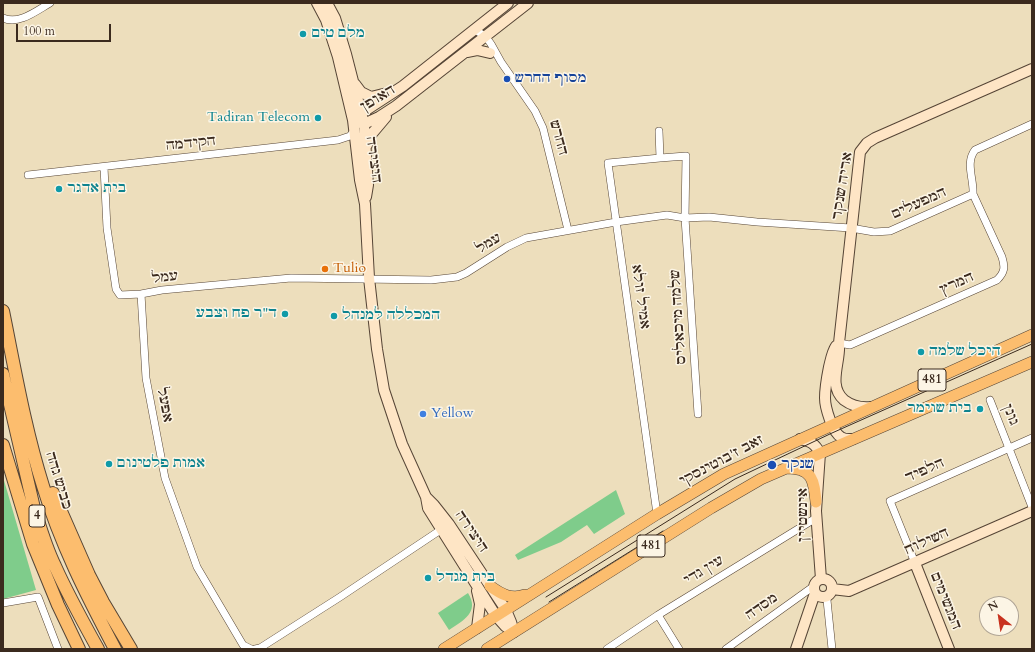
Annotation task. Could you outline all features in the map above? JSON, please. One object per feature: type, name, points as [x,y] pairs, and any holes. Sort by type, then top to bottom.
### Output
[{"type":"highway","name":"כביש גהה","points":[[3,311],[25,418],[43,486],[67,553],[115,649]]},
{"type":"highway","name":"כביש גהה","points":[[3,374],[40,528],[54,565],[75,608],[98,649]]},
{"type":"highway","points":[[25,418],[58,504],[89,575],[131,649]]},
{"type":"highway","points":[[3,445],[33,544],[79,649]]},
{"type":"main road","name":"זאב ז'בוטינסקי","points":[[444,649],[724,474],[1032,335]]},
{"type":"main road","name":"481","points":[[487,649],[735,493],[760,479],[1032,362]]},
{"type":"main road","points":[[787,468],[798,468],[806,472],[812,478],[815,485],[816,502]]},
{"type":"main road","points":[[490,586],[503,595],[514,598],[539,590]]},
{"type":"street","points":[[3,18],[10,20],[25,17],[50,3]]},
{"type":"street","name":"היצירה","points":[[317,3],[326,20],[338,57],[353,120],[360,180],[366,204]]},
{"type":"street","name":"היצירה","points":[[327,3],[335,18],[364,124],[368,185],[366,204],[369,278],[377,349],[384,390],[402,444],[426,497],[428,508],[445,527],[490,586],[501,613]]},
{"type":"street","name":"האופן","points":[[353,120],[403,86],[508,3]]},
{"type":"street","name":"האופן","points":[[353,120],[364,124],[379,117],[396,106],[528,3]]},
{"type":"street","name":"החרש","points":[[474,29],[495,49],[501,62],[535,111],[543,128],[568,230]]},
{"type":"street","name":"החרש","points":[[483,39],[490,54],[501,62]]},
{"type":"street","points":[[465,53],[477,50],[490,54]]},
{"type":"street","name":"אריה שנקר","points":[[871,407],[856,406],[849,403],[839,394],[835,382],[840,350],[839,343],[860,152],[867,143],[874,138],[1032,69]]},
{"type":"street","points":[[354,83],[362,92],[371,97],[387,93],[403,86]]},
{"type":"street","points":[[366,146],[376,127],[396,106]]},
{"type":"street","points":[[973,194],[974,187],[969,162],[975,150],[1032,124]]},
{"type":"street","name":"הקידמה","points":[[28,175],[338,140],[350,136],[354,131]]},
{"type":"street","points":[[658,131],[660,158]]},
{"type":"street","name":"שלמה מיכאליס","points":[[660,158],[686,156],[685,218],[698,414]]},
{"type":"street","name":"אמיל זולא","points":[[658,514],[608,163],[660,158]]},
{"type":"street","points":[[104,167],[107,228],[116,289],[120,295],[141,294]]},
{"type":"street","name":"המפעלים","points":[[851,228],[874,232],[890,231],[973,194]]},
{"type":"street","name":"המרץ","points":[[839,343],[850,345],[997,280],[1003,274],[1005,266],[1002,257],[973,194]]},
{"type":"street","name":"עמל","points":[[141,294],[162,290],[291,278],[431,280],[457,277],[466,274],[516,242],[526,238],[616,222],[667,216],[685,218],[708,217],[851,228]]},
{"type":"street","name":"אפעל","points":[[141,294],[146,378],[165,478],[197,567],[243,645],[251,649]]},
{"type":"street","name":"אריה שנקר","points":[[839,343],[833,350],[827,379],[825,398],[826,410],[838,435],[847,440],[853,439]]},
{"type":"street","name":"גונן","points":[[990,400],[1032,507]]},
{"type":"street","name":"הלפיד","points":[[915,563],[890,501],[1032,438]]},
{"type":"street","points":[[800,439],[812,442],[820,453]]},
{"type":"street","name":"אינשטיין","points":[[796,649],[817,586],[816,502],[820,453]]},
{"type":"street","name":"השילוח","points":[[832,589],[849,591],[1032,511]]},
{"type":"street","name":"עין גדי","points":[[606,649],[658,615],[816,518]]},
{"type":"street","points":[[255,649],[260,648],[340,597],[445,527]]},
{"type":"street","name":"היצירה","points":[[445,527],[475,583],[501,613],[511,622],[514,632]]},
{"type":"street","name":"המגשימים","points":[[915,563],[949,649]]},
{"type":"street","points":[[829,581],[832,589],[830,594],[826,597],[821,597],[817,586],[829,581]]},
{"type":"street","points":[[475,583],[480,604],[477,628]]},
{"type":"street","name":"מסדה","points":[[726,649],[817,586]]},
{"type":"street","points":[[3,603],[38,597],[58,649]]},
{"type":"street","points":[[827,600],[832,649]]},
{"type":"street","points":[[658,615],[679,649]]},
{"type":"green space","points":[[3,477],[36,590],[3,599]]},
{"type":"green space","points":[[616,490],[625,514],[594,534],[587,525],[561,542],[518,560],[515,555]]},
{"type":"green space","points":[[468,593],[472,606],[471,611],[460,623],[449,630],[438,613]]},
{"type":"tram line","points":[[546,597],[735,479],[832,433],[1032,344]]},
{"type":"tram line","points":[[549,602],[663,531]]},
{"type":"place","name":"מלם טים","points":[[303,34]]},
{"type":"place","name":"מסוף החרש","points":[[507,79]]},
{"type":"place","name":"Tadiran Telecom","points":[[318,118]]},
{"type":"place","name":"בית אדגר","points":[[59,189]]},
{"type":"place","name":"Tulio","points":[[325,269]]},
{"type":"place","name":"ד\"ר פח וצבע","points":[[285,314]]},
{"type":"place","name":"המכללה למנהל","points":[[334,316]]},
{"type":"place","name":"היכל שלמה","points":[[921,352]]},
{"type":"place","name":"בית שוימר","points":[[980,409]]},
{"type":"place","name":"Yellow","points":[[423,414]]},
{"type":"place","name":"אמות פלטינום","points":[[109,464]]},
{"type":"place","name":"שנקר","points":[[772,465]]},
{"type":"place","name":"בית מגדל","points":[[428,578]]}]
